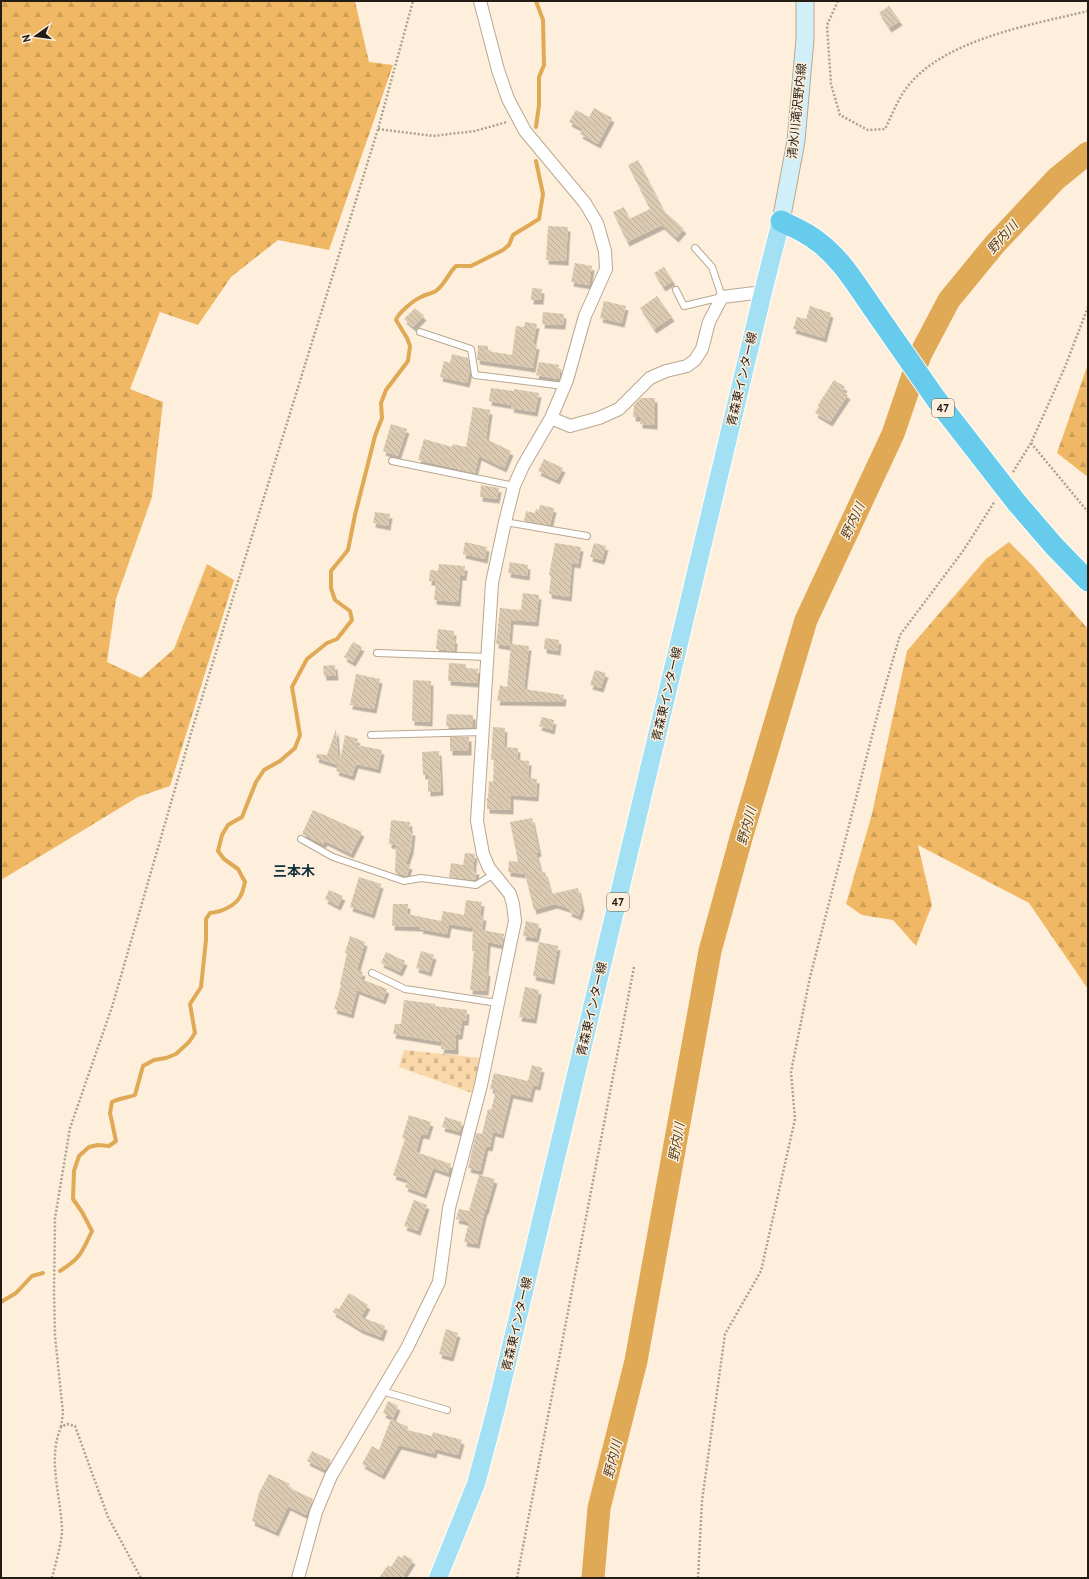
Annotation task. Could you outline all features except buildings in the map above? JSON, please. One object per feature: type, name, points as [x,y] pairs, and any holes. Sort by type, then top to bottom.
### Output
[{"type":"highway","name":"47","points":[[781,221],[808,235],[825,247],[843,267],[936,399],[1017,503],[1054,546],[1088,581]]},
{"type":"main road","name":"清水川滝沢野内線","points":[[781,221],[796,141],[805,39],[805,1]]},
{"type":"main road","name":"青森東インター線","points":[[438,1578],[476,1484],[495,1416],[781,221]]},
{"type":"street","points":[[298,1578],[316,1512],[331,1476],[407,1348],[439,1282],[449,1208],[481,1085],[515,921],[510,894],[489,868],[484,854],[477,821],[492,583],[514,486],[523,466],[551,418],[564,386],[585,316],[606,269],[605,251],[597,223],[585,203],[525,131],[508,99],[498,70],[480,1]]},
{"type":"street","points":[[551,418],[570,426],[599,418],[619,409],[650,378],[666,371],[687,366],[695,360],[702,349],[709,322],[722,297],[763,292]]},
{"type":"lane","points":[[676,290],[684,306],[722,297],[712,266],[695,248]]},
{"type":"lane","points":[[420,332],[471,349],[475,375],[564,386]]},
{"type":"lane","points":[[392,461],[514,486]]},
{"type":"lane","points":[[505,522],[587,536]]},
{"type":"lane","points":[[377,653],[488,657]]},
{"type":"lane","points":[[371,735],[483,732]]},
{"type":"lane","points":[[301,839],[333,858],[404,881],[421,878],[476,885],[494,874]]},
{"type":"lane","points":[[372,972],[405,989],[498,1003]]},
{"type":"lane","points":[[382,1391],[447,1410]]},
{"type":"path","points":[[52,1578],[62,1532],[54,1454],[56,1438],[61,1427],[63,1413],[55,1336],[55,1218],[70,1128],[112,1007],[192,730],[378,129],[413,1]]},
{"type":"path","points":[[838,1],[827,25],[831,84],[840,115],[868,130],[885,129],[903,93],[922,72],[945,54],[999,32],[1088,11]]},
{"type":"path","points":[[378,129],[433,136],[475,130],[519,119]]},
{"type":"path","points":[[1010,477],[1031,443],[1088,307]]},
{"type":"path","points":[[1031,443],[1088,512]]},
{"type":"path","points":[[698,1578],[702,1501],[725,1334],[762,1271],[795,1119],[791,1072],[810,977],[881,701],[900,635],[963,551],[997,497]]},
{"type":"path","points":[[517,1578],[634,968]]},
{"type":"path","points":[[61,1427],[68,1424],[75,1426],[108,1517],[141,1578]]},
{"type":"green space","points":[[1,1],[355,1],[369,62],[393,65],[329,250],[278,240],[231,277],[198,325],[160,312],[130,389],[163,402],[152,497],[116,599],[107,662],[141,678],[174,649],[207,564],[234,580],[170,786],[138,797],[1,880]]},
{"type":"green space","points":[[1088,364],[1088,477],[1057,453]]},
{"type":"green space","points":[[1009,542],[1032,565],[1088,629],[1088,989],[1029,903],[918,845],[932,905],[916,946],[893,920],[862,915],[846,904],[872,814],[907,651],[986,559]]},
{"type":"green space","points":[[404,1050],[481,1058],[472,1093],[399,1067]]},
{"type":"waterway","points":[[536,1],[543,20],[544,65],[539,77],[539,105],[536,127]]},
{"type":"waterway","name":"野内川","points":[[593,1578],[599,1508],[636,1361],[710,951],[741,838],[806,620],[893,434],[920,355],[949,300],[995,244],[1056,179],[1088,153]]},
{"type":"waterway","points":[[60,1271],[77,1258],[92,1231],[73,1199],[74,1171],[79,1156],[89,1147],[98,1145],[109,1146],[116,1141],[110,1113],[112,1102],[135,1095],[143,1066],[154,1060],[166,1058],[176,1054],[189,1042],[195,1033],[190,1004],[201,987],[206,940],[206,919],[210,913],[223,910],[236,902],[241,895],[245,882],[238,869],[224,859],[218,851],[222,835],[228,825],[242,817],[256,782],[264,770],[280,761],[295,748],[300,735],[292,687],[307,659],[327,643],[337,639],[352,620],[350,611],[335,600],[331,588],[331,571],[348,550],[355,515],[375,436],[382,418],[381,403],[386,390],[408,361],[410,346],[396,320],[397,317],[414,301],[436,291],[456,266],[471,266],[503,250],[509,245],[513,235],[539,219],[543,194],[536,161]]},
{"type":"waterway","points":[[1,1302],[16,1293],[32,1276],[43,1273]]},
{"type":"district","name":"三本木","points":[[294,871]]}]
